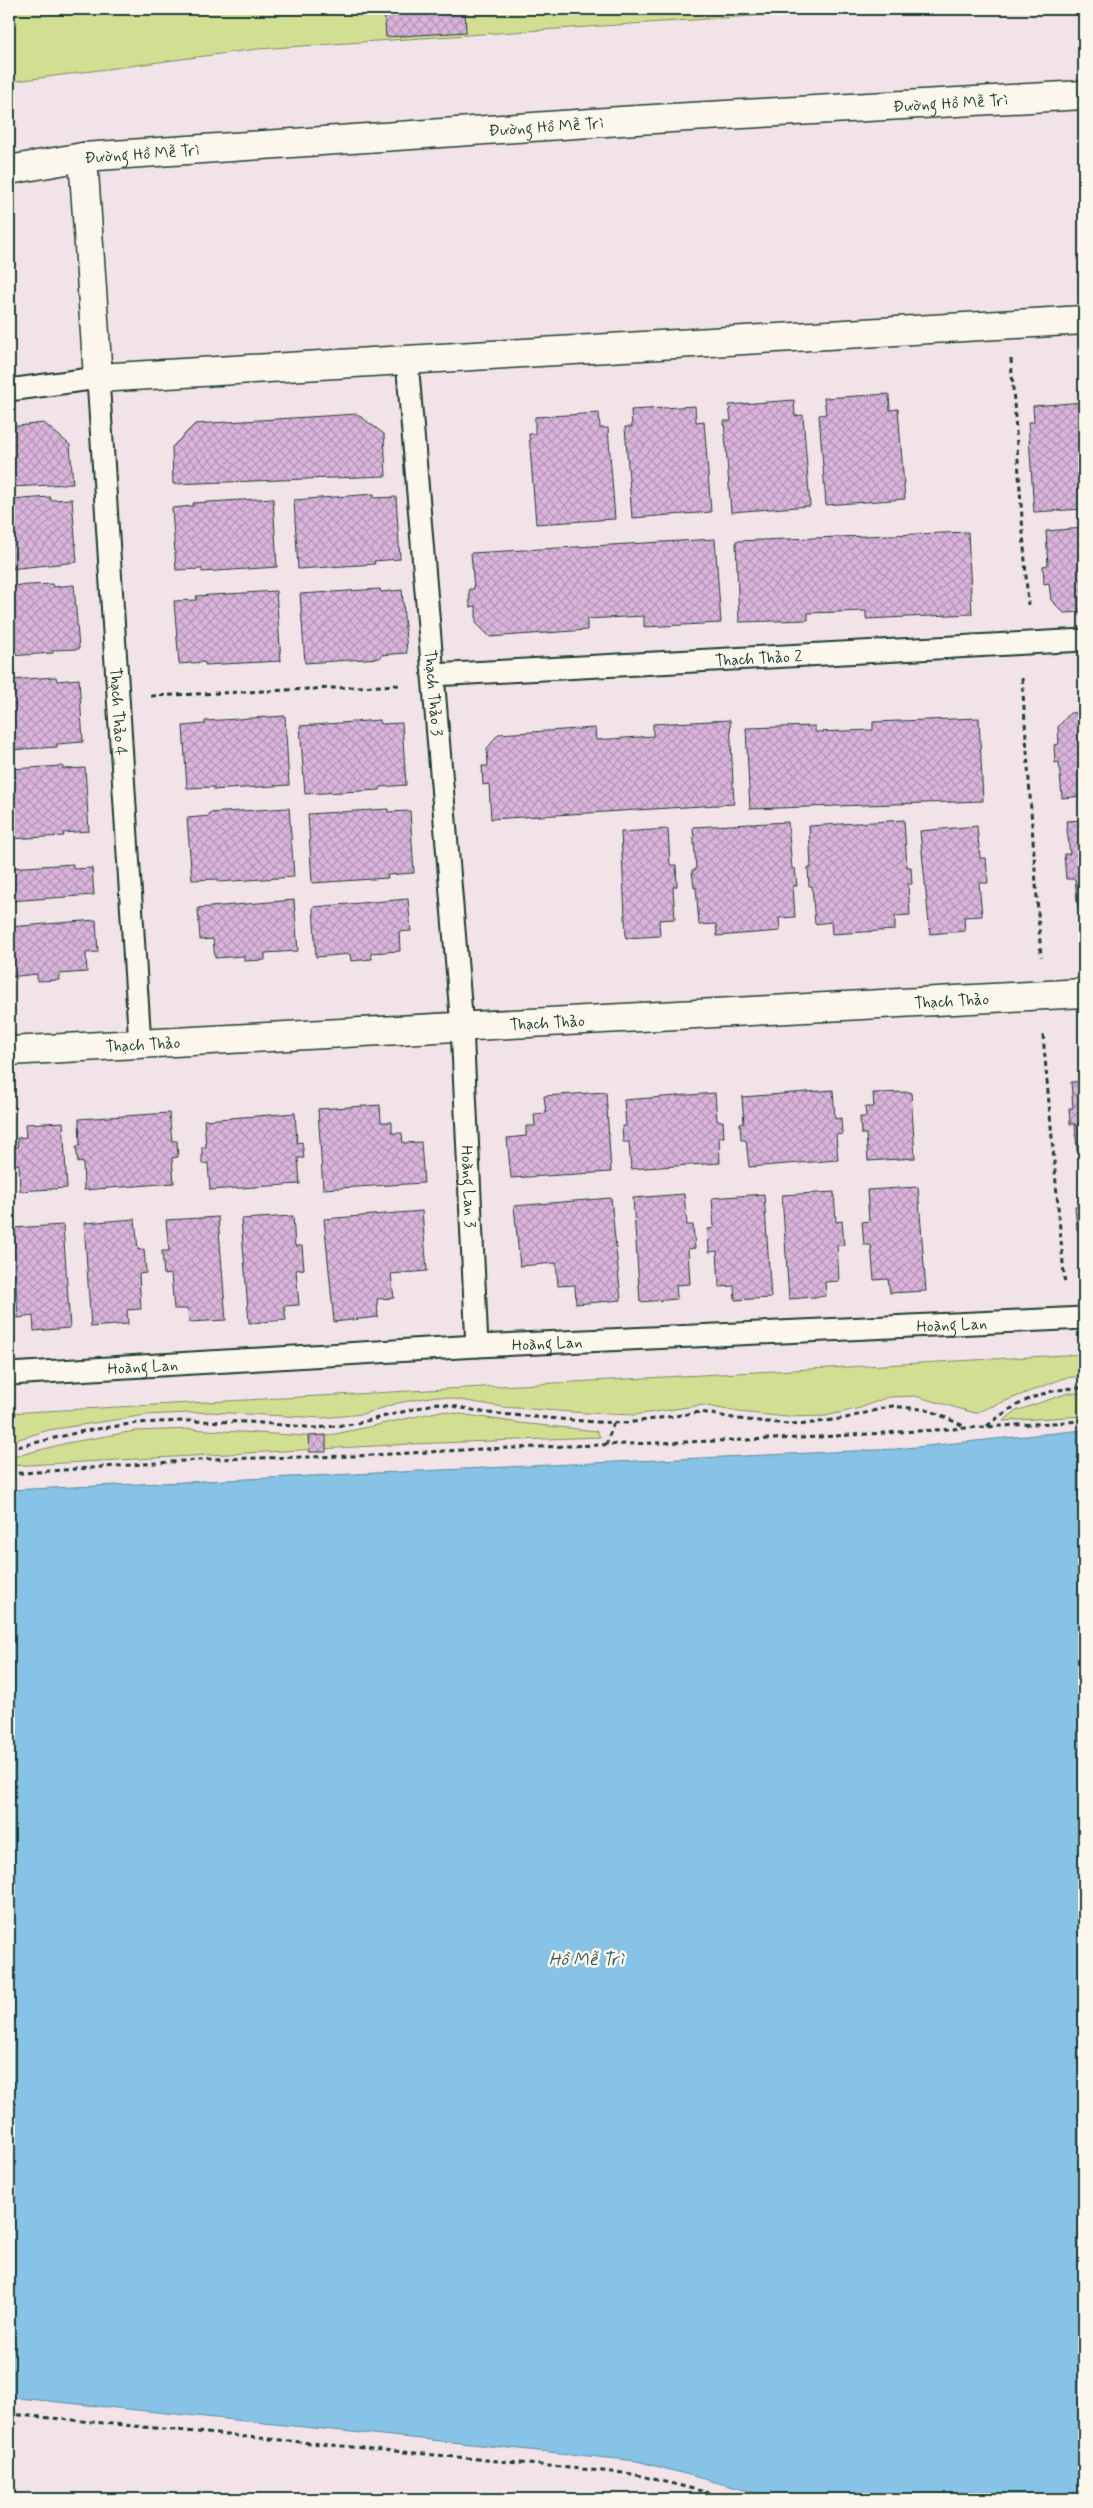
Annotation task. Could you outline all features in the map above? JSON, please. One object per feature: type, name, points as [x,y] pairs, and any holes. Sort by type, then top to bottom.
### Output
[{"type":"street","name":"Đường Hồ Mễ Trì","points":[[9,170],[83,157],[646,119],[1084,95]]},
{"type":"street","points":[[83,157],[98,378],[1084,320]]},
{"type":"street","name":"Thạch Thảo","points":[[9,1051],[1084,993]]},
{"type":"lane","name":"Thạch Thảo 3","points":[[407,360],[462,1026]]},
{"type":"lane","points":[[9,390],[98,378]]},
{"type":"lane","name":"Thạch Thảo 4","points":[[98,378],[140,1044]]},
{"type":"lane","name":"Thạch Thảo 2","points":[[433,675],[1084,640]]},
{"type":"lane","name":"Hoàng Lan 3","points":[[462,1026],[477,1346]]},
{"type":"lane","name":"Hoàng Lan","points":[[9,1374],[477,1346],[1084,1318]]},
{"type":"path","points":[[1010,351],[1028,606]]},
{"type":"path","points":[[1022,678],[1041,957]]},
{"type":"path","points":[[149,696],[410,685]]},
{"type":"path","points":[[1043,1035],[1065,1289]]},
{"type":"path","points":[[986,1427],[1011,1407],[1043,1394],[1071,1387],[1084,1388]]},
{"type":"path","points":[[9,1449],[84,1431],[137,1423],[185,1421],[249,1422],[316,1428],[354,1424],[438,1403],[487,1412],[627,1423],[701,1412],[738,1419],[798,1426],[846,1418],[892,1406],[929,1410],[967,1428]]},
{"type":"path","points":[[9,1474],[211,1459],[354,1456],[1084,1421]]},
{"type":"path","points":[[606,1445],[614,1422]]},
{"type":"path","points":[[9,2414],[633,2474],[734,2499]]},
{"type":"green space","points":[[9,9],[857,9],[257,49],[9,82]]},
{"type":"green space","points":[[1084,1354],[1084,1376],[1064,1378],[975,1413],[915,1396],[888,1397],[860,1408],[826,1416],[787,1417],[739,1412],[702,1405],[634,1415],[586,1413],[503,1407],[436,1396],[398,1403],[363,1414],[322,1418],[210,1412],[146,1415],[49,1430],[9,1442],[9,1413]]},
{"type":"green space","points":[[1068,1393],[1084,1393],[1084,1416],[1003,1421],[1016,1411]]},
{"type":"green space","points":[[441,1411],[519,1423],[597,1431],[600,1437],[410,1444],[9,1466],[9,1458],[67,1443],[135,1431],[191,1429],[322,1437]]},
{"type":"water","name":"Hồ Mễ Trì","points":[[1084,1430],[1084,2499],[778,2499],[637,2461],[9,2397],[9,1490],[896,1449]]},
{"type":"building","points":[[384,9],[465,9],[466,32],[386,37]]},
{"type":"building","points":[[889,394],[890,410],[898,409],[905,499],[826,505],[819,415],[826,414],[824,398]]},
{"type":"building","points":[[794,400],[795,416],[803,415],[810,506],[731,512],[724,421],[731,421],[729,405]]},
{"type":"building","points":[[1084,402],[1084,509],[1034,512],[1028,422],[1034,422],[1033,406]]},
{"type":"building","points":[[695,406],[696,422],[704,421],[711,512],[632,518],[625,427],[632,427],[631,410]]},
{"type":"building","points":[[599,413],[600,428],[608,428],[615,519],[536,524],[529,434],[535,434],[535,417]]},
{"type":"building","points":[[357,414],[384,434],[386,476],[173,484],[172,447],[195,424]]},
{"type":"building","points":[[44,423],[70,445],[73,484],[9,487],[9,427]]},
{"type":"building","points":[[374,494],[374,498],[396,497],[400,559],[374,561],[375,564],[298,569],[294,500]]},
{"type":"building","points":[[50,497],[51,500],[72,499],[77,562],[9,569],[9,500]]},
{"type":"building","points":[[273,498],[277,567],[202,572],[202,569],[176,570],[172,508],[193,506],[193,503]]},
{"type":"building","points":[[1084,528],[1084,612],[1064,613],[1051,600],[1049,583],[1044,584],[1043,566],[1048,565],[1046,531]]},
{"type":"building","points":[[968,532],[972,614],[866,619],[866,611],[808,613],[808,620],[739,622],[736,541]]},
{"type":"building","points":[[715,539],[721,623],[644,627],[644,616],[587,619],[587,630],[490,637],[476,623],[476,606],[470,607],[469,589],[474,589],[471,553]]},
{"type":"building","points":[[52,584],[53,587],[74,585],[79,649],[53,650],[53,653],[9,656],[9,586]]},
{"type":"building","points":[[380,589],[381,592],[402,590],[407,653],[381,655],[380,658],[305,663],[300,594]]},
{"type":"building","points":[[276,591],[281,661],[205,665],[205,662],[179,664],[174,601],[197,600],[196,596]]},
{"type":"building","points":[[56,677],[57,681],[79,679],[83,742],[57,744],[57,747],[9,750],[9,680]]},
{"type":"building","points":[[1084,712],[1084,796],[1062,798],[1059,762],[1055,763],[1054,745],[1059,744],[1058,727],[1070,713]]},
{"type":"building","points":[[285,716],[289,785],[214,790],[214,787],[187,788],[183,726],[205,724],[205,721]]},
{"type":"building","points":[[979,718],[983,801],[750,809],[746,728],[815,726],[815,732],[873,730],[873,722]]},
{"type":"building","points":[[380,720],[381,724],[402,723],[406,785],[381,787],[380,790],[305,794],[300,726]]},
{"type":"building","points":[[730,720],[734,804],[491,819],[489,784],[483,785],[482,766],[488,766],[487,749],[498,734],[595,728],[596,740],[653,736],[653,724]]},
{"type":"building","points":[[63,766],[63,769],[85,768],[89,831],[63,833],[64,836],[9,839],[9,769]]},
{"type":"building","points":[[289,808],[294,877],[218,882],[218,879],[192,880],[187,818],[210,816],[209,813]]},
{"type":"building","points":[[388,809],[388,812],[410,811],[414,873],[387,875],[388,878],[312,883],[308,814]]},
{"type":"building","points":[[904,820],[907,867],[911,867],[912,884],[908,884],[910,915],[895,916],[895,930],[832,934],[831,922],[815,924],[812,886],[809,886],[808,868],[811,868],[809,826]]},
{"type":"building","points":[[1084,820],[1084,910],[1078,910],[1075,879],[1066,879],[1064,854],[1070,854],[1066,821]]},
{"type":"building","points":[[788,822],[792,869],[795,868],[797,886],[793,886],[795,917],[779,918],[780,931],[717,936],[716,924],[699,925],[696,887],[694,888],[692,870],[696,870],[693,827]]},
{"type":"building","points":[[977,826],[980,858],[986,858],[988,883],[979,883],[982,916],[964,917],[965,931],[930,934],[920,831]]},
{"type":"building","points":[[668,829],[670,865],[676,865],[677,886],[673,887],[675,919],[659,920],[660,936],[626,938],[621,832]]},
{"type":"building","points":[[73,864],[73,869],[92,868],[94,895],[9,901],[9,868]]},
{"type":"building","points":[[408,899],[411,931],[399,932],[400,951],[371,953],[372,959],[351,961],[350,954],[316,957],[313,907]]},
{"type":"building","points":[[294,900],[298,951],[265,953],[265,960],[244,961],[244,956],[215,958],[213,939],[200,940],[198,908]]},
{"type":"building","points":[[96,920],[98,952],[86,953],[87,972],[59,974],[59,980],[37,981],[37,974],[9,977],[9,927]]},
{"type":"building","points":[[1084,1081],[1084,1151],[1077,1151],[1075,1124],[1070,1124],[1069,1108],[1073,1108],[1071,1082]]},
{"type":"building","points":[[833,1090],[835,1119],[841,1118],[842,1134],[836,1135],[838,1160],[749,1167],[746,1140],[741,1140],[740,1123],[744,1123],[742,1097]]},
{"type":"building","points":[[606,1092],[611,1172],[511,1178],[507,1138],[526,1136],[526,1126],[535,1126],[534,1114],[546,1113],[544,1096]]},
{"type":"building","points":[[911,1092],[915,1158],[868,1161],[866,1134],[861,1134],[860,1117],[866,1117],[865,1107],[874,1107],[873,1093]]},
{"type":"building","points":[[715,1093],[717,1121],[723,1121],[724,1137],[719,1137],[720,1163],[631,1169],[629,1142],[623,1142],[622,1126],[626,1126],[624,1100]]},
{"type":"building","points":[[380,1105],[381,1122],[392,1122],[392,1133],[402,1133],[403,1143],[421,1142],[424,1183],[323,1189],[318,1109]]},
{"type":"building","points":[[169,1113],[172,1141],[177,1141],[178,1157],[172,1158],[174,1183],[84,1190],[83,1162],[78,1163],[76,1146],[80,1146],[79,1119]]},
{"type":"building","points":[[295,1113],[297,1143],[302,1142],[304,1158],[298,1158],[300,1184],[210,1190],[208,1163],[202,1164],[202,1147],[206,1147],[204,1120]]},
{"type":"building","points":[[63,1122],[67,1188],[20,1191],[19,1164],[13,1165],[12,1147],[18,1147],[17,1138],[26,1137],[25,1124]]},
{"type":"building","points":[[1080,1176],[1084,1176],[1084,1230],[1077,1230],[1075,1206],[1082,1206]]},
{"type":"building","points":[[918,1187],[926,1291],[890,1293],[888,1279],[874,1280],[871,1245],[864,1245],[862,1222],[869,1221],[867,1190]]},
{"type":"building","points":[[834,1192],[836,1222],[842,1221],[844,1245],[837,1245],[839,1281],[825,1282],[826,1296],[789,1299],[782,1195]]},
{"type":"building","points":[[684,1194],[687,1225],[693,1225],[695,1248],[688,1249],[690,1284],[676,1285],[677,1299],[640,1302],[633,1198]]},
{"type":"building","points":[[764,1194],[771,1298],[735,1300],[734,1286],[719,1287],[717,1251],[709,1252],[708,1229],[714,1228],[712,1198]]},
{"type":"building","points":[[611,1198],[621,1300],[576,1304],[575,1285],[558,1286],[556,1263],[520,1266],[514,1206]]},
{"type":"building","points":[[422,1211],[427,1271],[391,1274],[394,1298],[377,1299],[378,1317],[334,1322],[324,1219]]},
{"type":"building","points":[[293,1216],[295,1246],[302,1246],[304,1269],[296,1270],[299,1305],[284,1306],[286,1320],[249,1323],[241,1219]]},
{"type":"building","points":[[218,1217],[226,1320],[189,1322],[188,1309],[174,1309],[171,1274],[164,1275],[162,1251],[169,1251],[166,1220]]},
{"type":"building","points":[[135,1219],[138,1250],[144,1249],[146,1273],[139,1274],[141,1309],[127,1310],[128,1324],[91,1327],[84,1223]]},
{"type":"building","points":[[63,1225],[70,1328],[34,1331],[33,1316],[18,1318],[16,1283],[9,1283],[9,1259],[13,1258],[11,1228]]},
{"type":"building","points":[[326,1435],[326,1452],[309,1452],[308,1436]]}]
